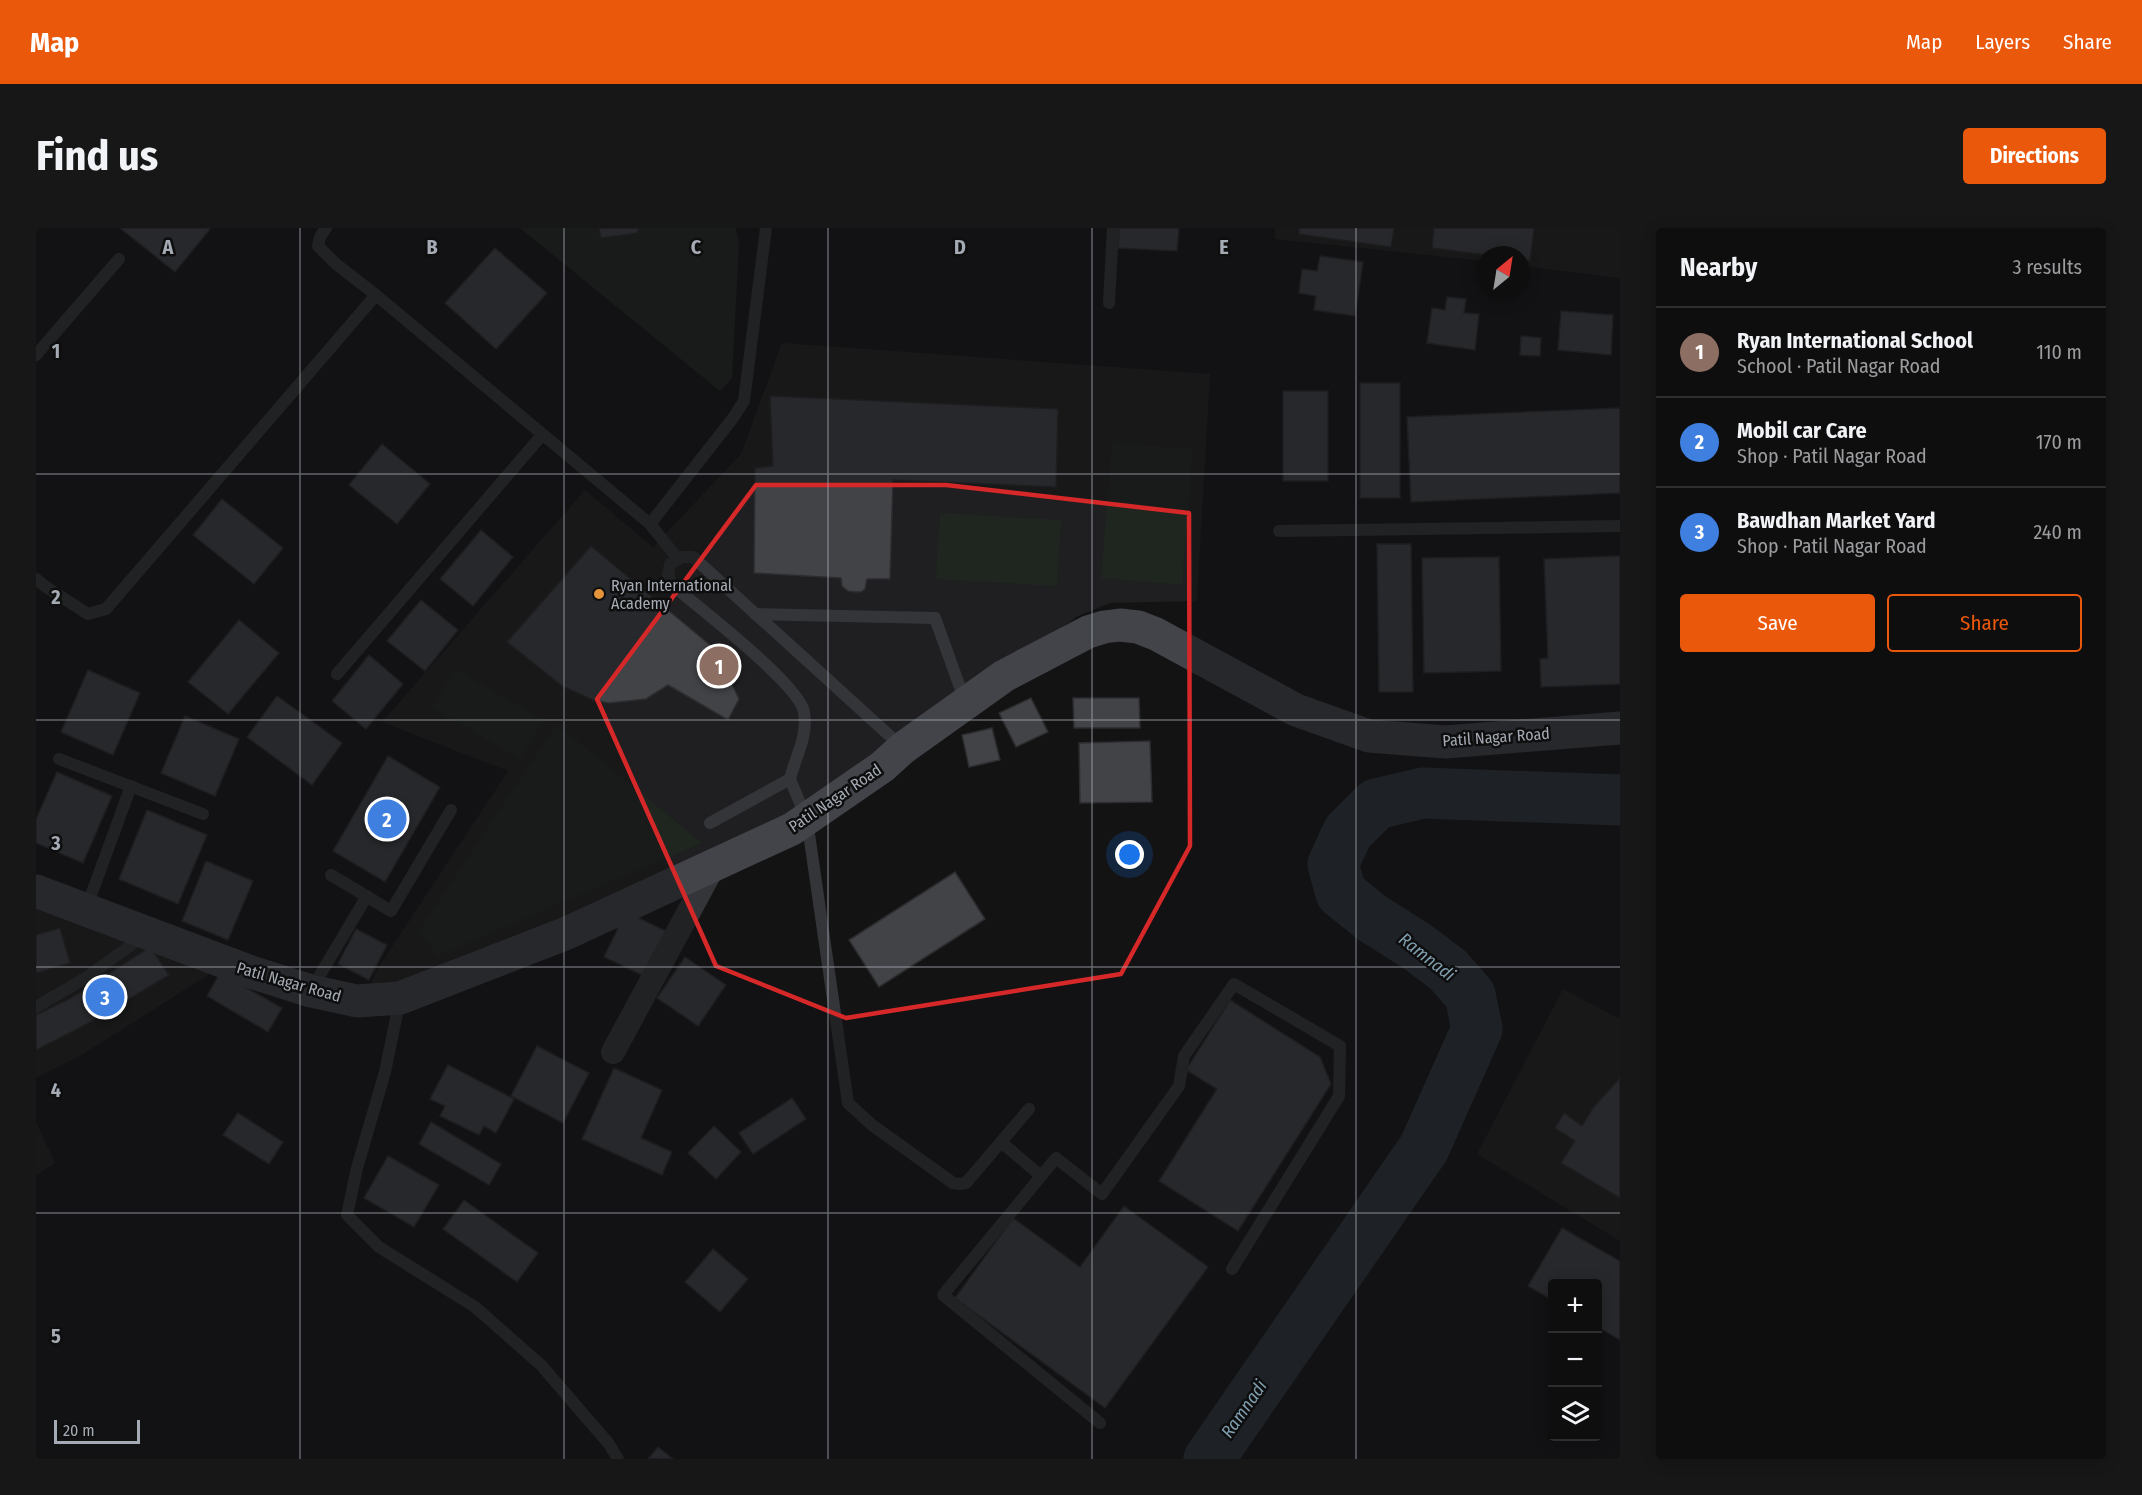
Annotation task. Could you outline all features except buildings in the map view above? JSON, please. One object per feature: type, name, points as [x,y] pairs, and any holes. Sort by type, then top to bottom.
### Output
[{"type":"street","name":"Patil Nagar Road","points":[[36,891],[251,972],[311,991],[357,1001],[400,998],[567,933],[713,867],[807,820],[1004,676],[1089,632],[1120,625],[1138,627],[1156,634],[1296,710],[1369,736],[1446,742],[1620,728]]},
{"type":"street","points":[[613,1052],[713,867]]},
{"type":"lane","points":[[326,228],[320,237],[318,246],[336,264],[650,524],[678,560]]},
{"type":"lane","points":[[650,524],[744,401],[766,228]]},
{"type":"lane","points":[[1109,303],[1113,228]]},
{"type":"lane","points":[[36,355],[120,259]]},
{"type":"lane","points":[[36,579],[46,588],[88,614],[106,609],[376,295]]},
{"type":"lane","points":[[337,674],[542,435]]},
{"type":"lane","points":[[1279,531],[1620,526]]},
{"type":"lane","points":[[710,823],[790,778],[804,741],[804,710],[793,693],[771,669],[672,585],[668,575],[670,564],[683,557],[693,557],[903,748]]},
{"type":"lane","points":[[755,614],[935,618],[962,693]]},
{"type":"lane","points":[[59,759],[203,814]]},
{"type":"lane","points":[[790,778],[807,820],[848,1102],[872,1125],[954,1184],[966,1182],[1029,1109]]},
{"type":"lane","points":[[86,910],[131,786]]},
{"type":"lane","points":[[332,875],[391,910],[451,810]]},
{"type":"lane","points":[[311,991],[367,896]]},
{"type":"lane","points":[[36,1007],[84,979],[147,933]]},
{"type":"lane","points":[[1101,1423],[943,1295],[1056,1158],[1102,1194],[1179,1086],[1184,1056],[1234,984],[1340,1046],[1339,1096],[1232,1269]]},
{"type":"lane","points":[[400,998],[385,1072],[357,1168],[347,1215],[379,1246],[476,1307],[541,1365],[609,1444],[618,1459]]},
{"type":"lane","points":[[1001,1142],[1041,1176]]},
{"type":"highlighted area","points":[[756,485],[946,485],[1189,513],[1190,846],[1121,974],[846,1018],[716,966],[597,699]]},
{"type":"shaded area","points":[[520,228],[736,228],[739,245],[732,378],[720,391]]},
{"type":"shaded area","points":[[1275,228],[1620,228],[1620,278],[1530,267],[1530,246],[1476,246],[1476,260],[1275,239]]},
{"type":"shaded area","points":[[782,343],[1210,374],[1197,601],[1110,603],[1078,616],[850,780],[792,818],[398,992],[370,986],[376,971],[508,771],[382,722],[585,490],[653,547],[741,454]]},
{"type":"shaded area","points":[[1112,442],[1193,449],[1182,585],[1101,578]]},
{"type":"shaded area","points":[[940,513],[1061,520],[1057,586],[936,579]]},
{"type":"shaded area","points":[[455,669],[544,720],[521,759],[432,708]]},
{"type":"shaded area","points":[[557,724],[702,843],[438,956],[418,932]]},
{"type":"shaded area","points":[[36,902],[209,966],[208,975],[80,1056],[36,1078]]},
{"type":"shaded area","points":[[1563,989],[1620,1019],[1620,1241],[1477,1154]]},
{"type":"shaded area","points":[[36,1122],[55,1163],[36,1175]]},
{"type":"waterway","name":"Ramnadi","points":[[1209,1459],[1424,1148],[1477,1029],[1470,995],[1448,970],[1372,918],[1341,893],[1333,864],[1348,832],[1376,804],[1423,793],[1620,800]]},
{"type":"place","name":"Ryan International Academy","points":[[599,594]]},
{"type":"place","name":"Ryan International School","points":[[719,666]]},
{"type":"place","name":"Mobil car Care","points":[[387,819]]},
{"type":"place","name":"Bawdhan Market Yard","points":[[105,997]]}]
